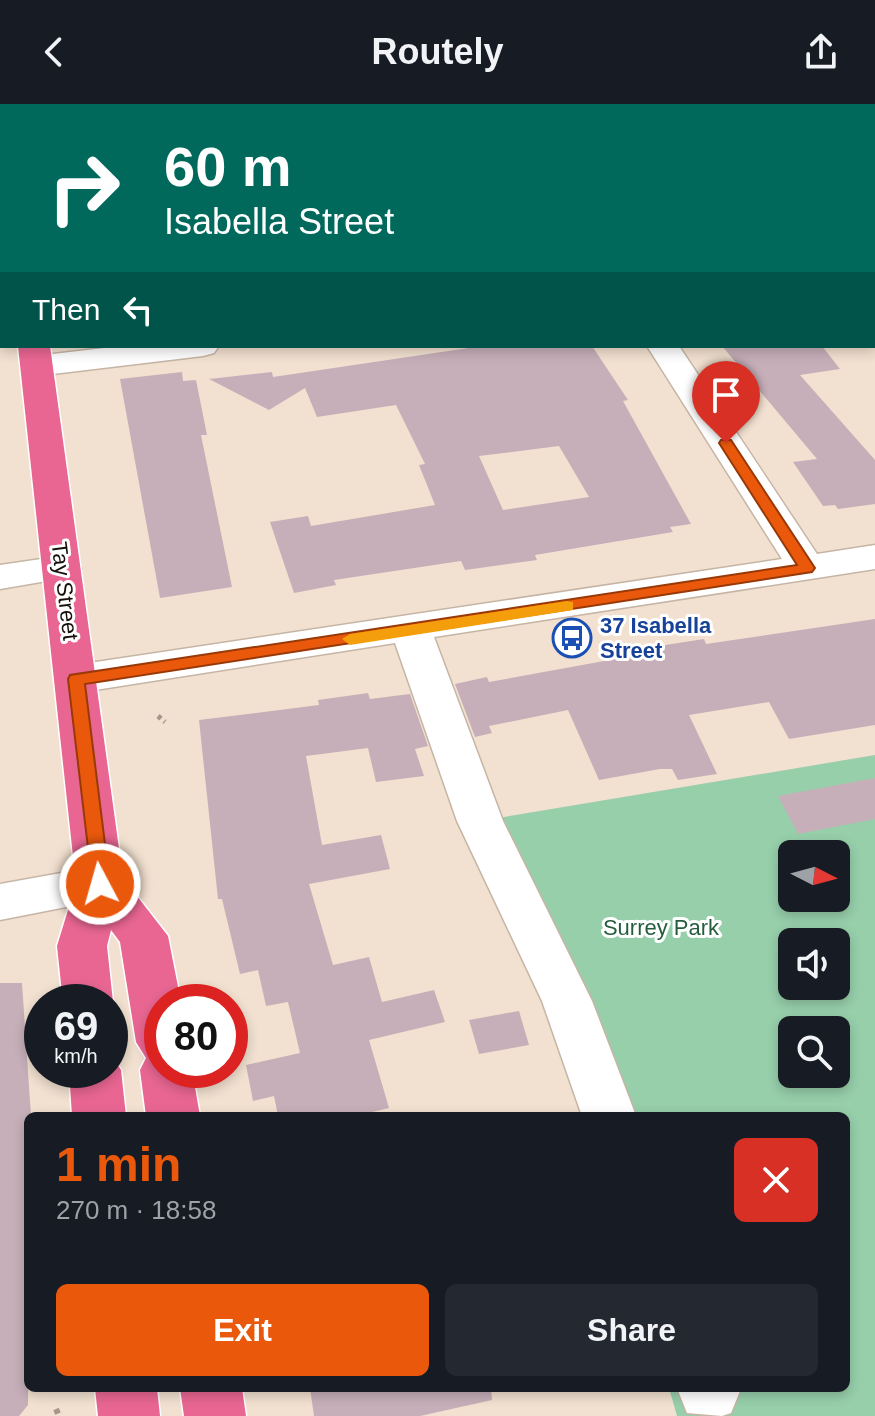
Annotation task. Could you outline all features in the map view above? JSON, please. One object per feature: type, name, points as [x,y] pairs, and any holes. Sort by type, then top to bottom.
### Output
[{"type":"highway","name":"Tay Street","points":[[35,356],[100,884],[82,946],[86,984]]},
{"type":"highway","points":[[100,884],[144,936],[152,984]]},
{"type":"highway","points":[[97,1088],[99,1112]]},
{"type":"highway","points":[[169,1088],[172,1112]]},
{"type":"highway","points":[[126,1392],[129,1416]]},
{"type":"highway","points":[[212,1392],[215,1416]]},
{"type":"street","points":[[35,356],[169,348]]},
{"type":"street","points":[[664,348],[807,568]]},
{"type":"street","points":[[76,679],[411,631],[875,557]]},
{"type":"street","points":[[0,577],[62,568]]},
{"type":"street","points":[[411,631],[480,821],[567,1001],[608,1112]]},
{"type":"street","points":[[0,902],[100,884]]},
{"type":"path","points":[[158,716],[165,722]]},
{"type":"green space","name":"Surrey Park","points":[[875,755],[875,1416],[677,1416],[670,1392],[850,1392],[850,1112],[581,1112],[480,821]]},
{"type":"building","points":[[469,348],[593,348],[628,400],[623,401],[691,524],[670,527],[673,532],[535,555],[537,560],[465,570],[461,561],[334,580],[336,585],[294,593],[270,522],[308,516],[311,526],[435,505],[419,465],[425,464],[396,405],[317,417],[305,388],[269,410],[209,379],[272,372],[273,377]],"holes":[[[559,446],[589,497],[503,510],[479,456]]]},
{"type":"building","points":[[724,348],[824,348],[840,369],[800,375],[875,460],[875,504],[838,509],[835,505],[823,506],[793,462],[817,459]]},
{"type":"building","points":[[182,372],[183,381],[196,380],[207,435],[201,435],[232,587],[160,598],[120,379]]},
{"type":"building","points":[[875,619],[875,725],[789,739],[769,702],[689,715],[717,774],[678,780],[672,769],[660,769],[599,780],[568,710],[489,726],[492,733],[475,737],[455,684],[487,677],[489,682],[648,653],[646,648],[704,639],[706,644]]},
{"type":"building","points":[[368,693],[370,699],[410,694],[428,746],[415,749],[424,776],[376,782],[368,748],[306,756],[322,845],[381,835],[390,869],[309,884],[333,965],[369,957],[382,1002],[434,990],[445,1022],[369,1040],[389,1108],[372,1112],[277,1112],[274,1096],[253,1101],[248,1065],[300,1053],[288,1002],[266,1006],[258,970],[240,974],[222,899],[218,899],[199,720],[319,705],[318,700]]},
{"type":"building","points":[[875,778],[875,819],[798,834],[778,796]]},
{"type":"building","points":[[0,983],[22,983],[24,1088],[29,1088],[31,1112],[24,1112],[24,1392],[28,1392],[28,1405],[19,1416],[0,1416]]},
{"type":"building","points":[[519,1011],[529,1045],[479,1054],[469,1020]]},
{"type":"building","points":[[311,1392],[491,1392],[492,1400],[420,1416],[314,1416]]},
{"type":"slow traffic","points":[[350,639],[567,606]]},
{"type":"place","name":"37 Isabella Street","points":[[572,638]]},
{"type":"route","points":[[100,884],[76,679],[411,631],[807,568],[726,443]]}]
